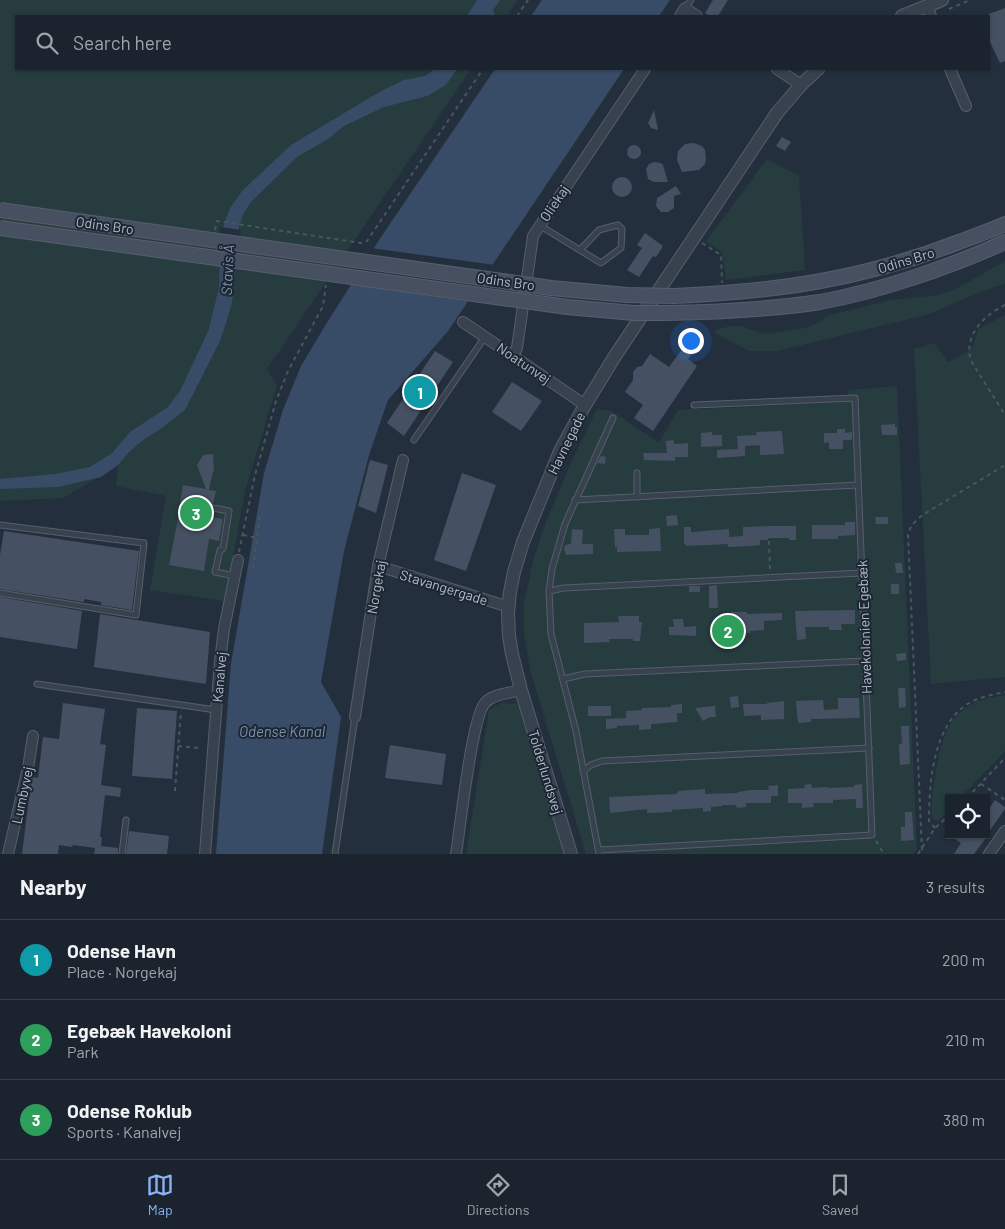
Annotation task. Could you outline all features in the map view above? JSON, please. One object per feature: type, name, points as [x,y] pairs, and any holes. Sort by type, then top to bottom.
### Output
[{"type":"main road","name":"Odins Bro","points":[[0,210],[551,288],[627,295],[674,296],[736,294],[838,278],[928,255],[1005,224]]},
{"type":"main road","name":"Odins Bro","points":[[0,228],[567,307],[634,314],[734,312],[820,302],[860,293],[931,271],[1005,242]]},
{"type":"street","points":[[907,15],[929,11],[942,0]]},
{"type":"street","name":"Oliekaj","points":[[513,356],[517,348],[532,236],[644,70]]},
{"type":"street","points":[[778,70],[801,85]]},
{"type":"street","name":"Havnegade","points":[[521,690],[509,636],[510,592],[522,542],[561,449],[615,356],[777,113],[817,70]]},
{"type":"street","points":[[950,70],[966,106]]},
{"type":"street","name":"Noatunvej","points":[[463,322],[585,405]]},
{"type":"street","name":"Norgekaj","points":[[355,716],[378,566],[403,460]]},
{"type":"street","name":"Kanalvej","points":[[205,854],[224,629],[238,560]]},
{"type":"street","name":"Stavangergade","points":[[378,566],[509,607]]},
{"type":"street","points":[[456,854],[480,710],[486,701],[494,697],[521,690]]},
{"type":"street","name":"Tolderlundsvej","points":[[521,690],[571,854]]},
{"type":"street","name":"Lumbyvej","points":[[8,854],[28,768],[33,736]]},
{"type":"street","points":[[989,854],[1005,831]]},
{"type":"lane","points":[[539,225],[601,263],[621,248],[622,229],[618,225],[598,230],[580,250]]},
{"type":"lane","points":[[414,440],[485,337]]},
{"type":"lane","name":"Havekolonien Egebæk","points":[[694,405],[855,398],[872,835]]},
{"type":"lane","points":[[613,418],[575,500],[558,546],[549,591],[551,634],[572,710],[599,852],[872,835]]},
{"type":"lane","points":[[636,473],[637,497]]},
{"type":"lane","points":[[575,500],[858,486]]},
{"type":"lane","points":[[213,508],[229,511],[223,549],[220,550],[215,572],[234,576]]},
{"type":"lane","points":[[0,525],[144,542],[136,615],[0,593]]},
{"type":"lane","points":[[549,591],[564,588],[862,573]]},
{"type":"lane","points":[[563,679],[585,674],[865,661]]},
{"type":"lane","points":[[38,684],[216,710]]},
{"type":"lane","points":[[335,854],[355,716]]},
{"type":"lane","points":[[584,771],[591,765],[602,761],[869,748]]},
{"type":"lane","points":[[122,854],[126,820]]},
{"type":"path","points":[[518,15],[528,0]]},
{"type":"path","points":[[216,230],[217,221],[361,243],[367,241],[481,70]]},
{"type":"path","points":[[701,242],[721,255],[722,285]]},
{"type":"path","points":[[238,560],[249,501],[276,401],[288,371],[323,306],[326,285]]},
{"type":"path","points":[[1005,305],[982,321],[972,334],[968,344],[968,353],[971,361],[1005,415]]},
{"type":"path","points":[[922,850],[908,535],[911,526],[922,516],[1005,465]]},
{"type":"path","points":[[253,568],[260,515]]},
{"type":"path","points":[[243,535],[257,538]]},
{"type":"path","points":[[769,541],[771,578]]},
{"type":"path","points":[[935,828],[929,821],[929,794],[941,737],[949,722],[971,702],[1005,692]]},
{"type":"path","points":[[175,791],[181,712]]},
{"type":"path","points":[[178,746],[198,748]]},
{"type":"path","points":[[970,794],[1005,758]]},
{"type":"path","points":[[980,784],[1005,800]]},
{"type":"path","points":[[918,854],[935,828],[945,819]]},
{"type":"path","points":[[872,835],[884,854]]},
{"type":"green space","points":[[0,0],[518,0],[508,15],[15,15],[15,70],[470,70],[267,369],[277,386],[245,491],[225,601],[150,590],[166,496],[116,486],[118,466],[63,498],[0,501]]},
{"type":"green space","points":[[767,159],[799,176],[805,270],[726,280],[722,252],[706,241]]},
{"type":"green space","points":[[1005,261],[1005,283],[930,314],[777,351],[749,351],[715,333],[716,330],[730,326],[741,326],[764,334],[805,328],[816,324],[827,316],[891,300],[940,295],[956,289]]},
{"type":"green space","points":[[1005,315],[1005,677],[931,684],[914,349],[934,343],[948,362],[973,347],[978,329]]},
{"type":"green space","points":[[897,386],[917,850],[913,854],[586,854],[530,670],[524,634],[524,603],[533,561],[547,519],[597,409],[612,411],[659,443],[678,410],[847,402],[849,390]]},
{"type":"green space","points":[[1005,695],[1005,751],[964,794],[945,794],[945,814],[938,821],[932,818],[932,794],[943,739],[956,717],[964,709],[989,698]]},
{"type":"green space","points":[[501,703],[517,704],[522,710],[565,854],[466,854],[489,710]]},
{"type":"water","points":[[477,0],[500,0],[493,10],[495,15],[468,15]]},
{"type":"water","points":[[542,0],[670,0],[660,15],[532,15]]},
{"type":"water","name":"Stavis Å","points":[[434,70],[456,70],[446,85],[427,96],[384,107],[344,126],[328,139],[297,157],[251,202],[243,214],[239,226],[232,303],[226,323],[220,341],[185,410],[143,440],[118,465],[101,477],[58,487],[0,489],[0,479],[55,474],[90,467],[112,453],[130,432],[168,407],[180,391],[209,329],[219,287],[221,233],[230,208],[242,191],[291,145],[381,91],[404,80],[425,76]]},
{"type":"water","name":"Odense Kanal","points":[[494,70],[623,70],[448,331],[388,400],[369,455],[344,551],[321,682],[341,717],[322,854],[216,854],[231,664],[264,473],[283,410],[301,366],[379,240]]},
{"type":"pier","points":[[220,227],[241,230],[237,269],[218,266]]},
{"type":"pier","points":[[371,248],[495,265],[471,302],[348,284]]},
{"type":"building","points":[[713,0],[728,0],[719,15],[705,13]]},
{"type":"building","points":[[1005,8],[1005,61],[1000,63],[990,42],[989,14]]},
{"type":"building","points":[[654,110],[658,130],[651,128],[648,123]]},
{"type":"building","points":[[782,137],[791,142],[785,151],[776,146]]},
{"type":"building","points":[[694,143],[702,146],[705,150],[705,164],[699,170],[682,172],[677,160],[678,151],[685,144]]},
{"type":"building","points":[[634,145],[639,147],[641,152],[639,157],[634,159],[629,157],[627,152],[629,147]]},
{"type":"building","points":[[654,162],[663,165],[668,182],[654,182],[648,179],[646,169],[649,164]]},
{"type":"building","points":[[622,177],[629,180],[632,187],[629,194],[622,197],[615,194],[612,187],[615,180]]},
{"type":"building","points":[[676,186],[681,194],[674,196],[674,208],[668,212],[661,212],[656,206],[657,198]]},
{"type":"building","points":[[645,233],[663,246],[656,257],[653,256],[639,277],[627,270],[642,248],[637,245]]},
{"type":"building","points":[[683,348],[692,354],[688,359],[697,366],[653,431],[634,418],[643,405],[625,392],[633,380],[633,372],[637,367],[642,366],[650,354],[669,367]]},
{"type":"building","points":[[435,351],[453,362],[404,436],[387,423]]},
{"type":"building","points":[[512,382],[542,401],[521,431],[492,412]]},
{"type":"building","points":[[895,424],[897,435],[882,435],[881,425]]},
{"type":"building","points":[[837,429],[845,429],[845,433],[852,432],[852,440],[843,440],[843,449],[829,449],[829,442],[824,443],[824,433],[837,433]]},
{"type":"building","points":[[782,431],[784,454],[760,455],[760,445],[745,446],[745,456],[717,458],[717,450],[738,449],[737,436],[757,435],[756,432]]},
{"type":"building","points":[[712,432],[712,435],[722,435],[722,446],[701,447],[701,433]]},
{"type":"building","points":[[674,440],[674,444],[688,443],[688,457],[675,457],[675,461],[644,460],[643,453],[667,453],[666,441]]},
{"type":"building","points":[[213,454],[214,472],[209,490],[216,491],[213,504],[209,508],[212,512],[211,517],[223,519],[219,541],[209,539],[204,571],[169,565],[183,485],[206,489],[197,465],[203,455]]},
{"type":"building","points":[[601,456],[606,457],[605,464],[597,463]]},
{"type":"building","points":[[370,460],[388,465],[376,513],[358,506]]},
{"type":"building","points":[[462,473],[496,485],[466,571],[434,560]]},
{"type":"building","points":[[677,515],[678,525],[667,526],[666,516]]},
{"type":"building","points":[[875,517],[888,517],[888,524],[876,524]]},
{"type":"building","points":[[845,522],[855,522],[855,535],[838,536],[838,539],[812,539],[812,525],[845,525]]},
{"type":"building","points":[[796,526],[796,540],[768,538],[768,540],[760,540],[760,545],[728,547],[728,544],[686,546],[684,544],[684,527],[691,527],[691,532],[729,529],[729,537],[743,536],[743,527]]},
{"type":"building","points":[[660,528],[661,551],[617,552],[614,529],[625,529],[625,535],[649,535],[649,529]]},
{"type":"building","points":[[572,529],[583,530],[582,544],[593,544],[593,554],[566,555],[564,549],[565,545],[571,544]]},
{"type":"building","points":[[4,531],[139,551],[132,610],[101,605],[101,602],[84,599],[84,602],[0,589],[0,555]]},
{"type":"building","points":[[895,563],[902,563],[903,573],[896,573]]},
{"type":"building","points":[[891,584],[899,584],[899,594],[891,594]]},
{"type":"building","points":[[717,585],[718,608],[709,608],[709,586]]},
{"type":"building","points":[[689,586],[700,586],[700,592],[689,592]]},
{"type":"building","points":[[0,597],[82,611],[77,649],[0,637]]},
{"type":"building","points":[[855,610],[855,624],[841,624],[842,630],[829,630],[829,627],[805,627],[806,639],[797,640],[795,611]]},
{"type":"building","points":[[731,612],[747,612],[747,614],[782,613],[782,620],[764,621],[764,630],[750,631],[750,633],[727,632],[727,624],[731,624]]},
{"type":"building","points":[[100,614],[210,632],[206,684],[94,667]]},
{"type":"building","points":[[618,616],[639,616],[639,622],[642,622],[640,641],[633,641],[633,639],[609,639],[610,642],[584,643],[584,623],[619,622]]},
{"type":"building","points":[[673,619],[683,619],[684,627],[696,626],[696,636],[669,635],[669,627],[674,627]]},
{"type":"building","points":[[906,653],[906,660],[897,661],[896,654]]},
{"type":"building","points":[[898,688],[905,688],[906,707],[899,708]]},
{"type":"building","points":[[738,696],[739,707],[731,708],[730,697]]},
{"type":"building","points":[[838,698],[859,698],[860,718],[811,719],[811,722],[798,723],[796,701],[823,700],[824,710],[838,709]]},
{"type":"building","points":[[784,701],[784,719],[761,720],[761,715],[744,716],[743,704],[767,704]]},
{"type":"building","points":[[63,703],[105,709],[100,744],[106,745],[101,785],[121,788],[120,797],[105,795],[100,837],[102,837],[101,846],[118,848],[118,854],[94,854],[95,848],[59,845],[58,854],[22,854],[30,790],[33,777],[38,778],[43,737],[59,739]]},
{"type":"building","points":[[682,704],[682,713],[677,713],[677,722],[651,724],[651,729],[639,730],[639,725],[617,726],[617,728],[606,729],[606,719],[626,718],[626,711],[642,710],[642,708],[671,707],[671,705]]},
{"type":"building","points":[[588,706],[611,706],[611,716],[588,716]]},
{"type":"building","points":[[715,706],[716,717],[710,717],[703,721],[695,708]]},
{"type":"building","points":[[137,708],[177,711],[172,779],[132,776]]},
{"type":"building","points":[[901,726],[909,726],[910,764],[900,765],[899,744],[902,744]]},
{"type":"building","points":[[390,745],[446,754],[442,785],[385,778]]},
{"type":"building","points":[[811,784],[812,788],[828,788],[854,787],[854,785],[862,784],[863,808],[856,808],[856,799],[833,800],[833,803],[813,803],[814,807],[802,808],[802,803],[788,803],[788,789],[805,788],[804,785]]},
{"type":"building","points":[[778,785],[778,796],[771,796],[771,803],[746,803],[746,807],[737,808],[736,805],[722,805],[711,807],[711,811],[703,812],[703,808],[672,810],[672,812],[647,813],[647,809],[610,813],[609,797],[676,794],[679,791],[705,789],[705,794],[738,793],[750,790],[769,790],[768,786]]},
{"type":"building","points":[[995,800],[1005,807],[990,830],[990,807]]},
{"type":"building","points":[[905,812],[912,812],[914,840],[901,841],[901,827],[905,827]]},
{"type":"building","points":[[129,831],[169,836],[167,854],[126,854]]},
{"type":"building","points":[[955,839],[985,839],[974,854],[954,854],[961,843]]},
{"type":"place","name":"Odense Havn","points":[[420,392]]},
{"type":"place","name":"Odense Roklub","points":[[196,513]]},
{"type":"place","name":"Egebæk Havekoloni","points":[[728,631]]}]
